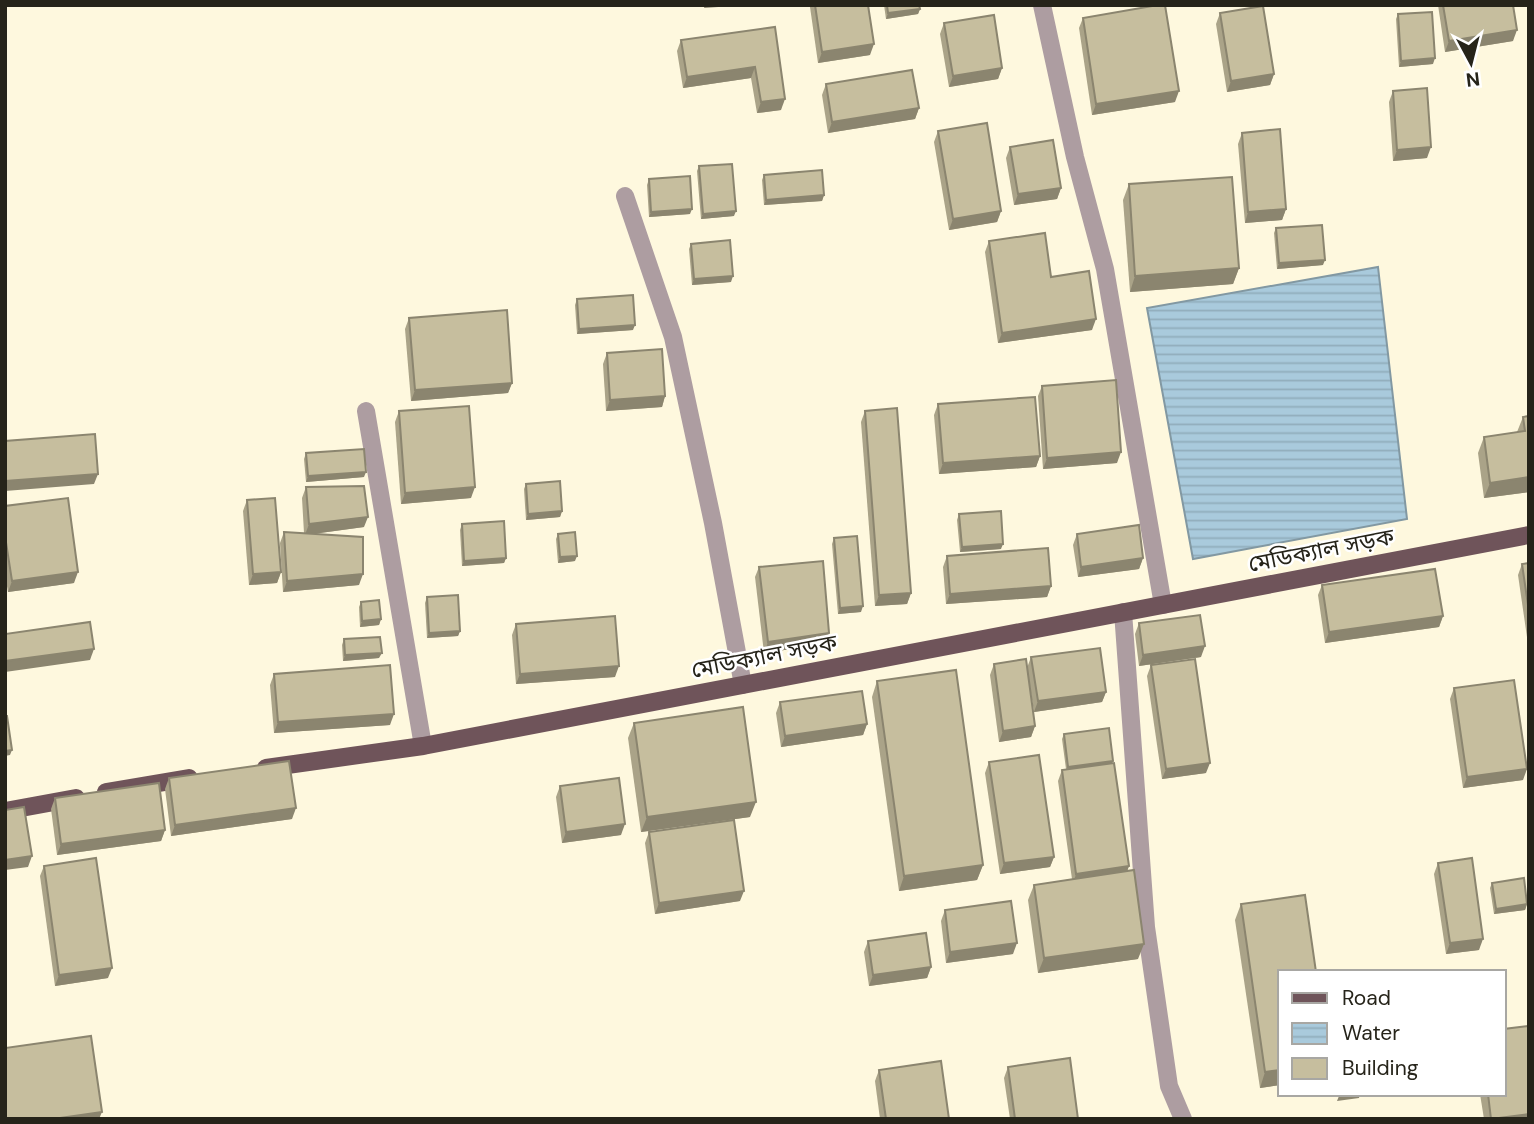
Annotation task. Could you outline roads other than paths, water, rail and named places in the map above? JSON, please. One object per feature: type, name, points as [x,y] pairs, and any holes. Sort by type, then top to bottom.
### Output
[{"type":"main road","name":"মেডিক্যাল সড়ক","points":[[243,771],[423,746],[1529,535]]},
{"type":"main road","points":[[5,811],[202,777]]},
{"type":"street","points":[[1042,5],[1075,157],[1105,269],[1163,605]]},
{"type":"street","points":[[625,196],[673,337],[713,523],[743,685]]},
{"type":"street","points":[[366,411],[423,746]]},
{"type":"street","points":[[1123,612],[1146,927],[1170,1086],[1183,1119]]},
{"type":"water","points":[[1378,267],[1407,519],[1193,559],[1147,308]]}]
